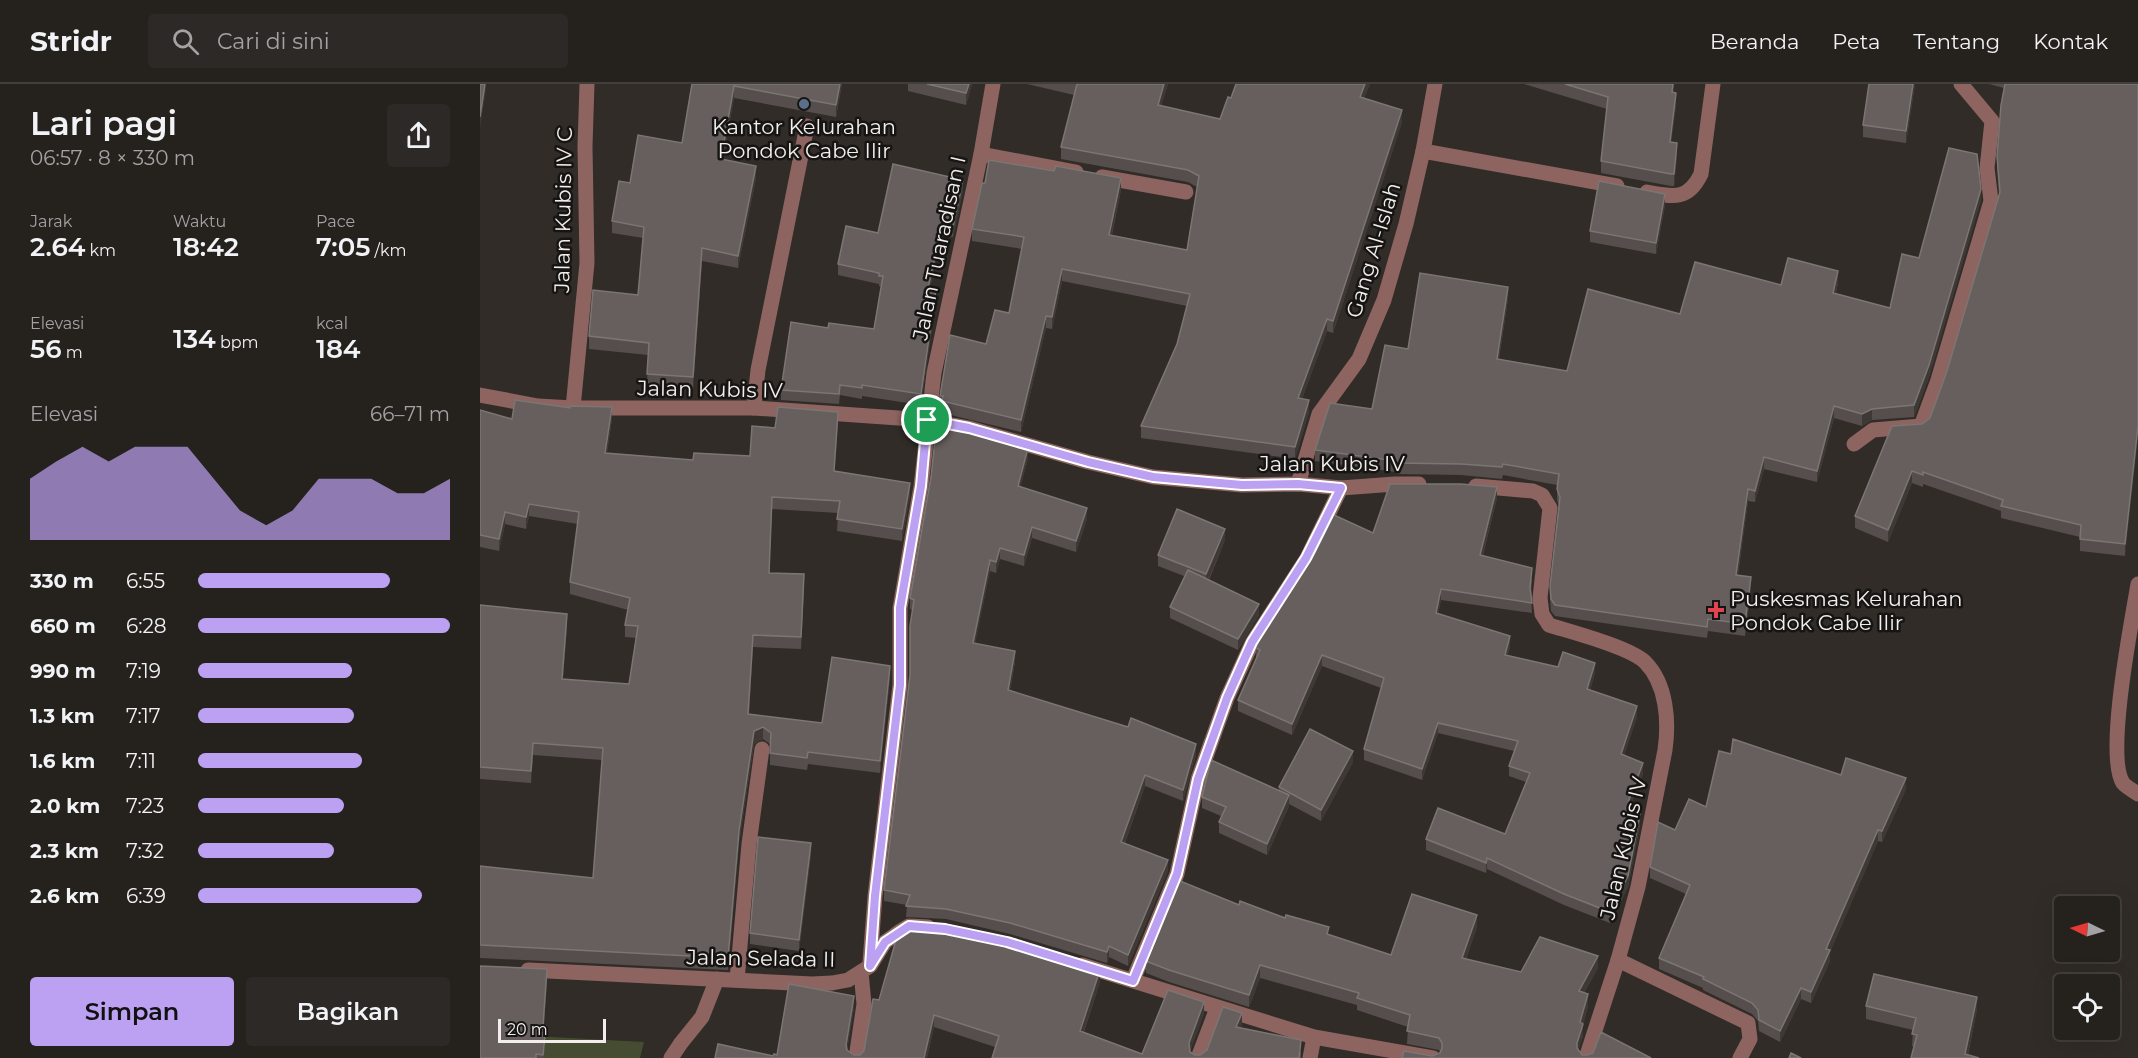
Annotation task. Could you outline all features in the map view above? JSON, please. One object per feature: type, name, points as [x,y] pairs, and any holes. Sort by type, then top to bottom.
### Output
[{"type":"street","name":"Jalan Kubis IV C","points":[[573,408],[587,264],[585,146],[587,84]]},
{"type":"street","name":"Jalan Tuaradisan I","points":[[856,1058],[900,685],[900,608],[921,486],[934,373],[981,154],[993,84]]},
{"type":"street","name":"Gang Al-Islah","points":[[1298,484],[1319,414],[1359,359],[1384,300],[1406,224],[1436,84]]},
{"type":"street","points":[[1423,151],[1671,196],[1684,195],[1695,186],[1701,174],[1713,84]]},
{"type":"street","points":[[1854,444],[1873,430],[1921,426],[1938,380],[1965,291],[1991,201],[1987,168],[1992,121],[1961,84]]},
{"type":"street","points":[[754,408],[758,370],[807,126]]},
{"type":"street","points":[[981,154],[1186,192]]},
{"type":"street","name":"Jalan Kubis IV","points":[[480,395],[538,406],[573,408],[754,408],[927,420],[969,428],[1088,462],[1153,477],[1242,485],[1298,484],[1341,488],[1439,484]]},
{"type":"street","name":"Jalan Kubis IV","points":[[1461,484],[1533,491],[1542,495],[1550,508],[1540,598],[1542,614],[1549,625],[1628,651],[1643,661],[1654,673],[1662,692],[1668,730],[1638,887],[1618,960],[1586,1058]]},
{"type":"street","points":[[1133,981],[1177,874],[1198,779],[1227,698],[1252,642],[1306,558],[1341,488]]},
{"type":"street","points":[[2138,584],[2122,682],[2116,752],[2123,783],[2138,794]]},
{"type":"street","points":[[737,980],[762,749]]},
{"type":"street","points":[[865,969],[885,942],[909,926],[945,929]]},
{"type":"street","points":[[1618,960],[1748,1023],[1750,1039],[1740,1058]]},
{"type":"street","points":[[1070,962],[1314,1038],[1432,1058]]},
{"type":"street","name":"Jalan Selada II","points":[[516,969],[832,983],[848,980],[865,969]]},
{"type":"street","points":[[672,1058],[702,1017],[717,979]]},
{"type":"street","points":[[1198,1058],[1217,1008]]},
{"type":"street","points":[[1310,1058],[1314,1038]]},
{"type":"green space","points":[[515,1035],[644,1042],[640,1058],[512,1058]]},
{"type":"building","points":[[480,84],[485,84],[480,117]]},
{"type":"building","points":[[692,84],[840,84],[836,105],[734,86],[721,159],[756,166],[738,256],[702,248],[693,377],[647,374],[649,343],[589,336],[593,290],[638,295],[644,227],[612,221],[619,181],[630,183],[638,135],[682,143]]},
{"type":"building","points":[[927,84],[969,84],[966,93]]},
{"type":"building","points":[[1077,84],[1164,84],[1158,105],[1220,119],[1228,97],[1231,98],[1236,84],[1365,84],[1360,97],[1402,110],[1333,321],[1327,319],[1298,398],[1309,400],[1295,447],[1141,426],[1177,344],[1190,294],[1062,269],[1052,317],[1046,316],[1021,420],[942,401],[943,396],[940,396],[950,335],[986,344],[995,310],[1009,313],[1024,237],[972,229],[989,160],[1054,171],[1056,166],[1121,178],[1109,235],[1187,250],[1199,176],[1188,170],[1061,147]]},
{"type":"building","points":[[1565,84],[1673,84],[1672,92],[1676,93],[1670,142],[1677,143],[1674,174],[1601,161],[1608,97]]},
{"type":"building","points":[[1869,84],[1913,84],[1906,131],[1863,125]]},
{"type":"building","points":[[2005,84],[2138,84],[2138,426],[2125,544],[2080,539],[2081,525],[2001,506],[2003,500],[1923,472],[1923,475],[1912,471],[1888,530],[1855,516],[1892,426],[1922,424],[1930,418],[1947,371],[2000,192],[1997,156]]},
{"type":"building","points":[[1949,148],[1977,154],[1981,189],[1929,365],[1914,405],[1872,409],[1862,414],[1834,406],[1817,471],[1764,457],[1755,491],[1748,489],[1736,575],[1751,577],[1745,624],[1708,619],[1707,627],[1555,605],[1551,599],[1550,586],[1560,497],[1557,489],[1559,474],[1503,464],[1502,467],[1396,463],[1397,461],[1315,450],[1330,403],[1372,409],[1385,345],[1408,349],[1420,273],[1508,287],[1497,359],[1567,371],[1588,289],[1680,314],[1695,262],[1781,285],[1788,258],[1838,271],[1833,293],[1890,308],[1902,254],[1919,258]]},
{"type":"building","points":[[893,164],[963,180],[953,227],[942,225],[928,288],[936,289],[921,394],[862,385],[862,388],[840,385],[839,394],[781,390],[791,322],[828,328],[829,323],[874,329],[883,276],[879,276],[879,273],[838,264],[846,226],[878,233]]},
{"type":"building","points":[[1599,181],[1665,194],[1656,243],[1590,231]]},
{"type":"building","points":[[515,400],[570,408],[570,406],[612,407],[605,453],[693,460],[694,453],[750,456],[752,426],[775,428],[778,407],[838,412],[834,471],[910,483],[902,529],[837,519],[840,501],[772,497],[769,573],[804,574],[801,637],[753,635],[748,714],[822,723],[832,657],[890,666],[880,761],[808,752],[807,758],[770,753],[771,733],[763,727],[754,731],[739,831],[728,958],[480,945],[480,866],[593,878],[603,748],[533,743],[531,771],[480,767],[480,605],[567,614],[562,679],[629,684],[638,626],[625,625],[630,598],[570,582],[579,512],[529,504],[526,517],[505,512],[499,539],[480,535],[480,410],[512,419]]},
{"type":"building","points":[[937,421],[993,434],[1028,448],[1018,486],[1087,508],[1076,541],[1032,527],[1024,555],[1000,548],[996,562],[990,560],[973,643],[1015,651],[1008,690],[1128,727],[1131,718],[1196,744],[1183,790],[1145,775],[1121,842],[1168,860],[1128,955],[1109,946],[1107,952],[1010,923],[946,909],[906,906],[910,895],[884,890],[910,675],[910,626],[914,600],[910,598],[931,477]]},
{"type":"building","points":[[1390,484],[1461,484],[1497,487],[1480,555],[1532,568],[1530,587],[1532,603],[1441,589],[1436,613],[1510,636],[1505,655],[1558,667],[1563,652],[1595,663],[1587,689],[1637,706],[1621,754],[1643,763],[1626,808],[1640,814],[1628,876],[1610,912],[1564,894],[1487,858],[1486,863],[1426,839],[1438,808],[1505,834],[1530,773],[1509,766],[1518,741],[1438,723],[1422,769],[1364,749],[1384,678],[1322,655],[1292,724],[1238,700],[1260,650],[1256,648],[1261,637],[1315,553],[1334,515],[1373,533]]},
{"type":"building","points":[[1177,509],[1225,529],[1206,574],[1158,555]]},
{"type":"building","points":[[1188,570],[1259,604],[1238,639],[1170,607]]},
{"type":"building","points":[[1310,729],[1353,751],[1321,810],[1279,787]]},
{"type":"building","points":[[1733,739],[1841,775],[1846,758],[1906,778],[1882,831],[1878,830],[1826,949],[1830,950],[1811,992],[1801,988],[1780,1031],[1759,1020],[1758,1010],[1752,1003],[1703,979],[1704,977],[1659,958],[1690,885],[1650,867],[1658,822],[1675,830],[1689,799],[1706,807],[1719,751],[1731,754]]},
{"type":"building","points":[[1211,760],[1289,795],[1267,844],[1219,822],[1226,807],[1202,797]]},
{"type":"building","points":[[758,837],[811,843],[799,940],[750,933]]},
{"type":"building","points":[[1180,881],[1239,905],[1240,901],[1285,918],[1286,915],[1329,927],[1327,934],[1391,955],[1412,894],[1477,915],[1462,958],[1521,972],[1540,937],[1598,956],[1579,991],[1588,994],[1580,1022],[1583,1024],[1577,1048],[1582,1055],[1593,1053],[1601,1032],[1651,1058],[1402,1058],[1404,1051],[1432,1056],[1440,1053],[1442,1043],[1439,1038],[1407,1031],[1410,1015],[1357,998],[1359,993],[1260,965],[1249,995],[1146,961]]},
{"type":"building","points":[[912,924],[943,927],[1005,940],[1100,970],[1080,1031],[1142,1054],[1168,990],[1204,1002],[1189,1043],[1190,1052],[1195,1055],[1200,1055],[1207,1050],[1223,1007],[1242,1013],[1236,1027],[1301,1040],[1299,1058],[992,1058],[999,1036],[934,1015],[924,1058],[715,1058],[718,1044],[777,1055],[789,984],[854,996],[846,1045],[847,1050],[854,1055],[860,1055],[864,1051],[873,999],[879,1000],[898,933]]},
{"type":"building","points":[[480,966],[547,969],[543,1055],[536,1054],[536,1058],[480,1058]]},
{"type":"building","points":[[1874,974],[1977,997],[1965,1054],[1979,1058],[1911,1058],[1917,1035],[1912,1034],[1916,1018],[1866,1006]]},
{"type":"building","points":[[1791,1053],[1801,1058],[1789,1058]]},
{"type":"place","name":"Kantor Kelurahan Pondok Cabe Ilir","points":[[804,104]]},
{"type":"place","name":"Puskesmas Kelurahan Pondok Cabe Ilir","points":[[1716,610]]},
{"type":"route","points":[[927,420],[969,428],[1088,462],[1153,477],[1242,485],[1298,484],[1341,488],[1306,558],[1252,642],[1227,698],[1198,779],[1177,874],[1133,981],[1007,942],[945,929],[909,926],[885,942],[870,966],[875,896],[900,685],[900,608],[921,486],[927,420]]}]
